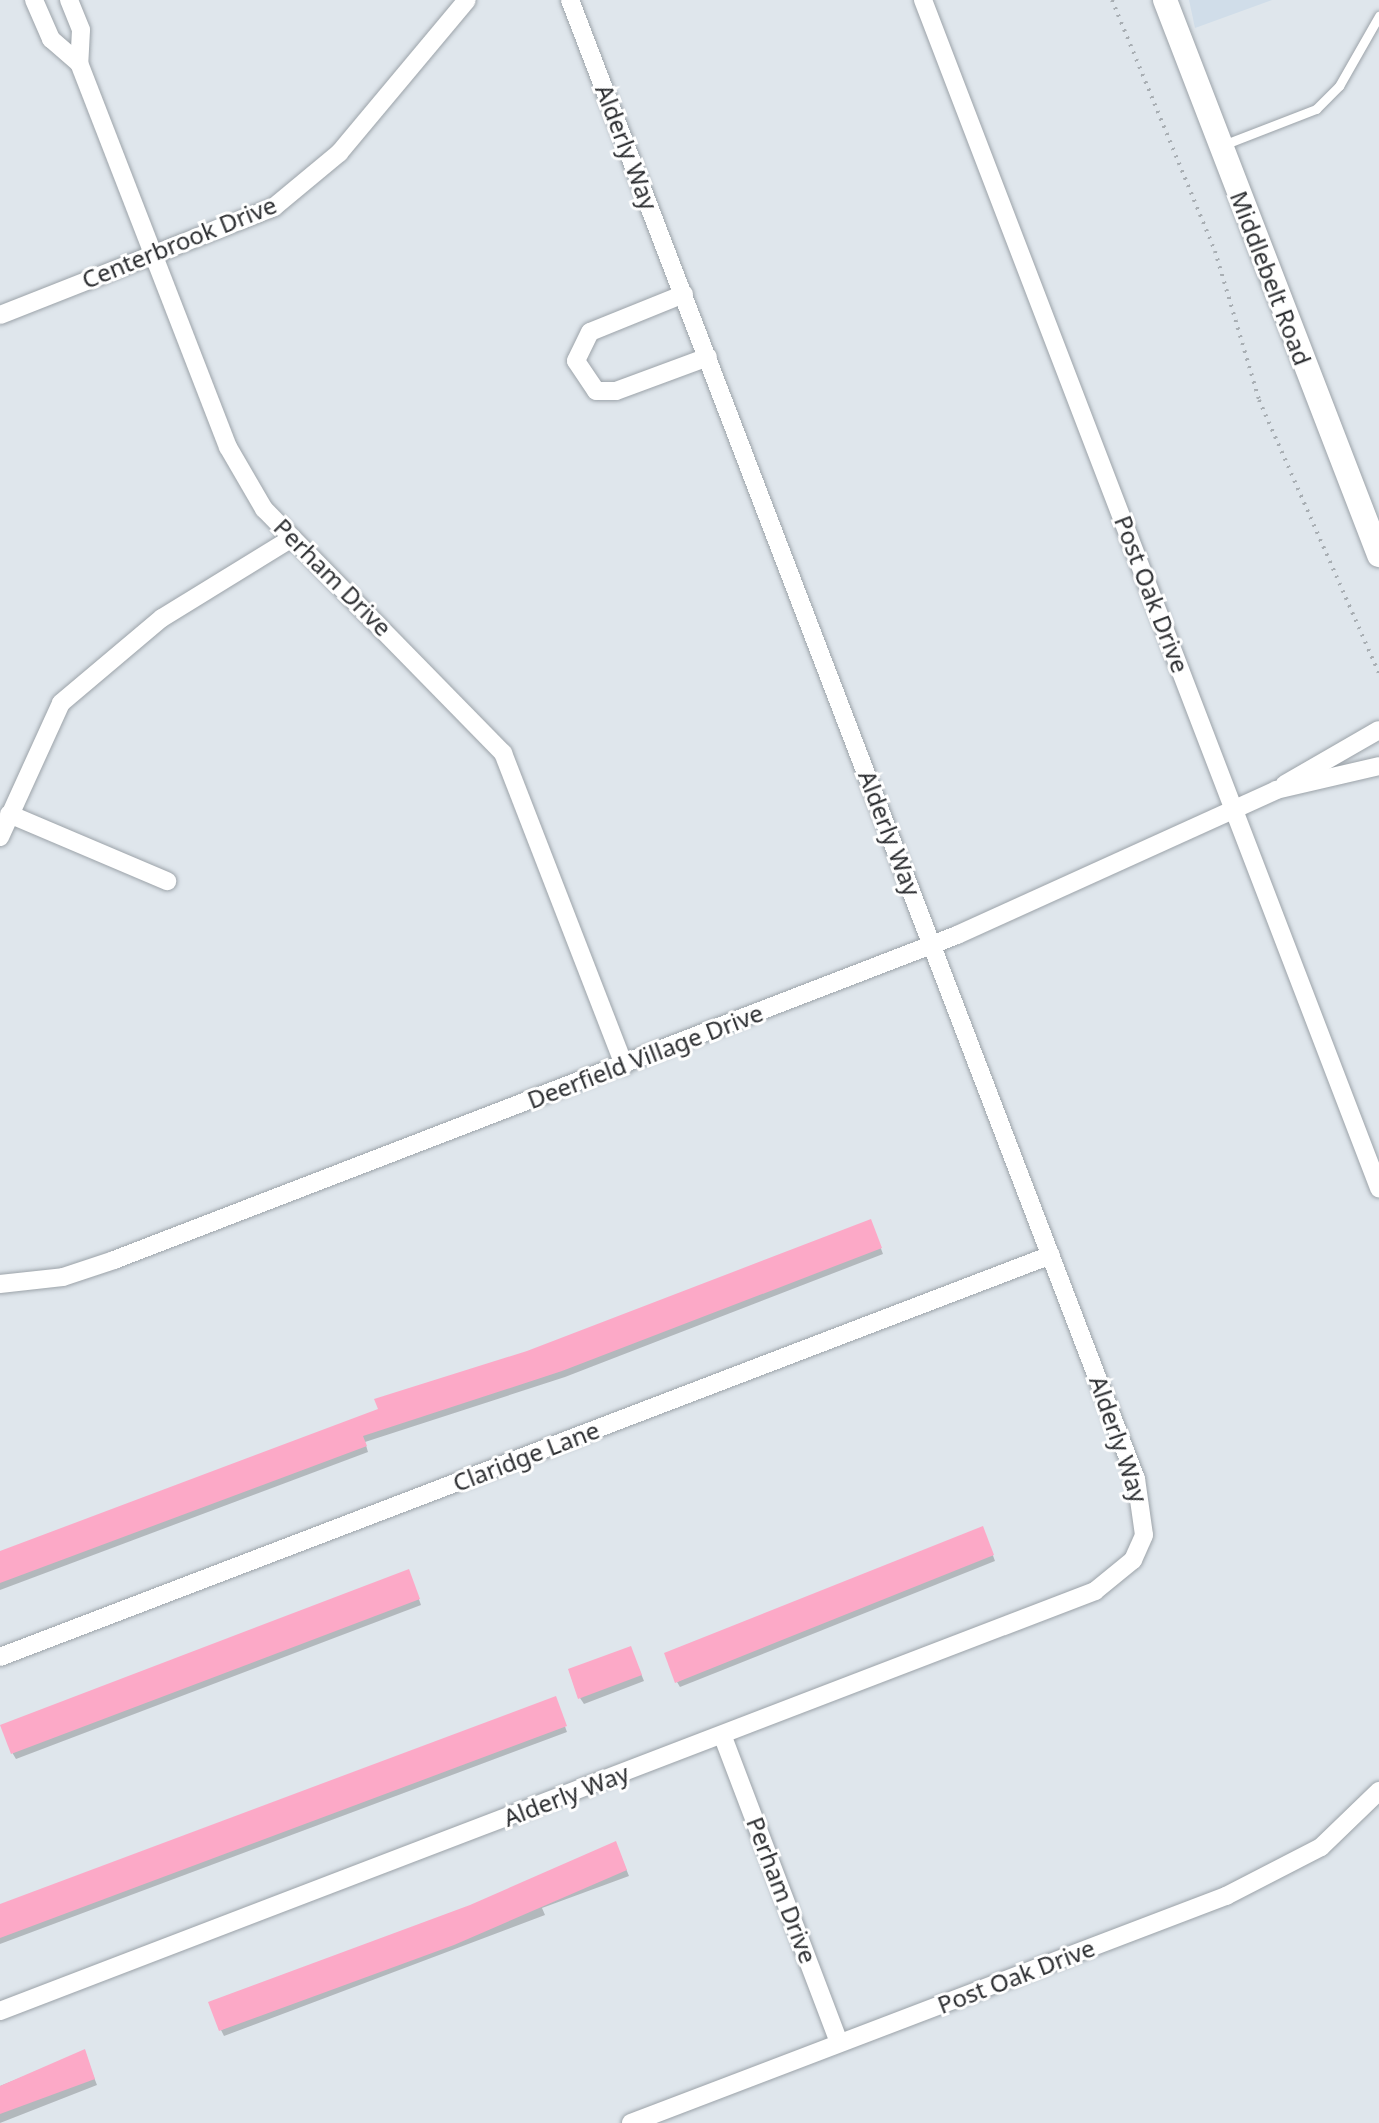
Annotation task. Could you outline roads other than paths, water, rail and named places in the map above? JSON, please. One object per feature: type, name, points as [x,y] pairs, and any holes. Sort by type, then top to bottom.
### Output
[{"type":"street","name":"Perham Drive","points":[[34,0],[51,39],[79,63]]},
{"type":"street","name":"Perham Drive","points":[[69,0],[81,30],[79,63],[228,447],[264,509],[503,753],[624,1065]]},
{"type":"street","name":"Centerbrook Drive","points":[[0,315],[274,207],[308,185],[467,0]]},
{"type":"street","name":"Alderly Way","points":[[0,2011],[723,1737],[1095,1591],[1133,1560],[1144,1535],[1136,1479],[570,0]]},
{"type":"street","name":"Post Oak Drive","points":[[923,0],[1236,807],[1379,1188]]},
{"type":"street","name":"Middlebelt Road","points":[[1165,0],[1379,555]]},
{"type":"street","points":[[684,294],[590,332],[579,345],[579,370],[596,391],[616,391],[708,357]]},
{"type":"street","points":[[0,837],[61,703],[162,618],[292,538]]},
{"type":"street","name":"Deerfield Village Drive","points":[[0,1284],[63,1277],[114,1260],[933,945],[1276,790],[1379,730]]},
{"type":"street","name":"Deerfield Village Drive","points":[[1276,790],[1379,766]]},
{"type":"street","points":[[9,814],[167,881]]},
{"type":"street","name":"Claridge Lane","points":[[0,1657],[1051,1255]]},
{"type":"street","name":"Perham Drive","points":[[723,1737],[839,2043]]},
{"type":"street","name":"Post Oak Drive","points":[[631,2123],[1226,1896],[1321,1847],[1379,1791]]},
{"type":"lane","points":[[1220,146],[1316,109],[1339,86],[1379,16]]}]
